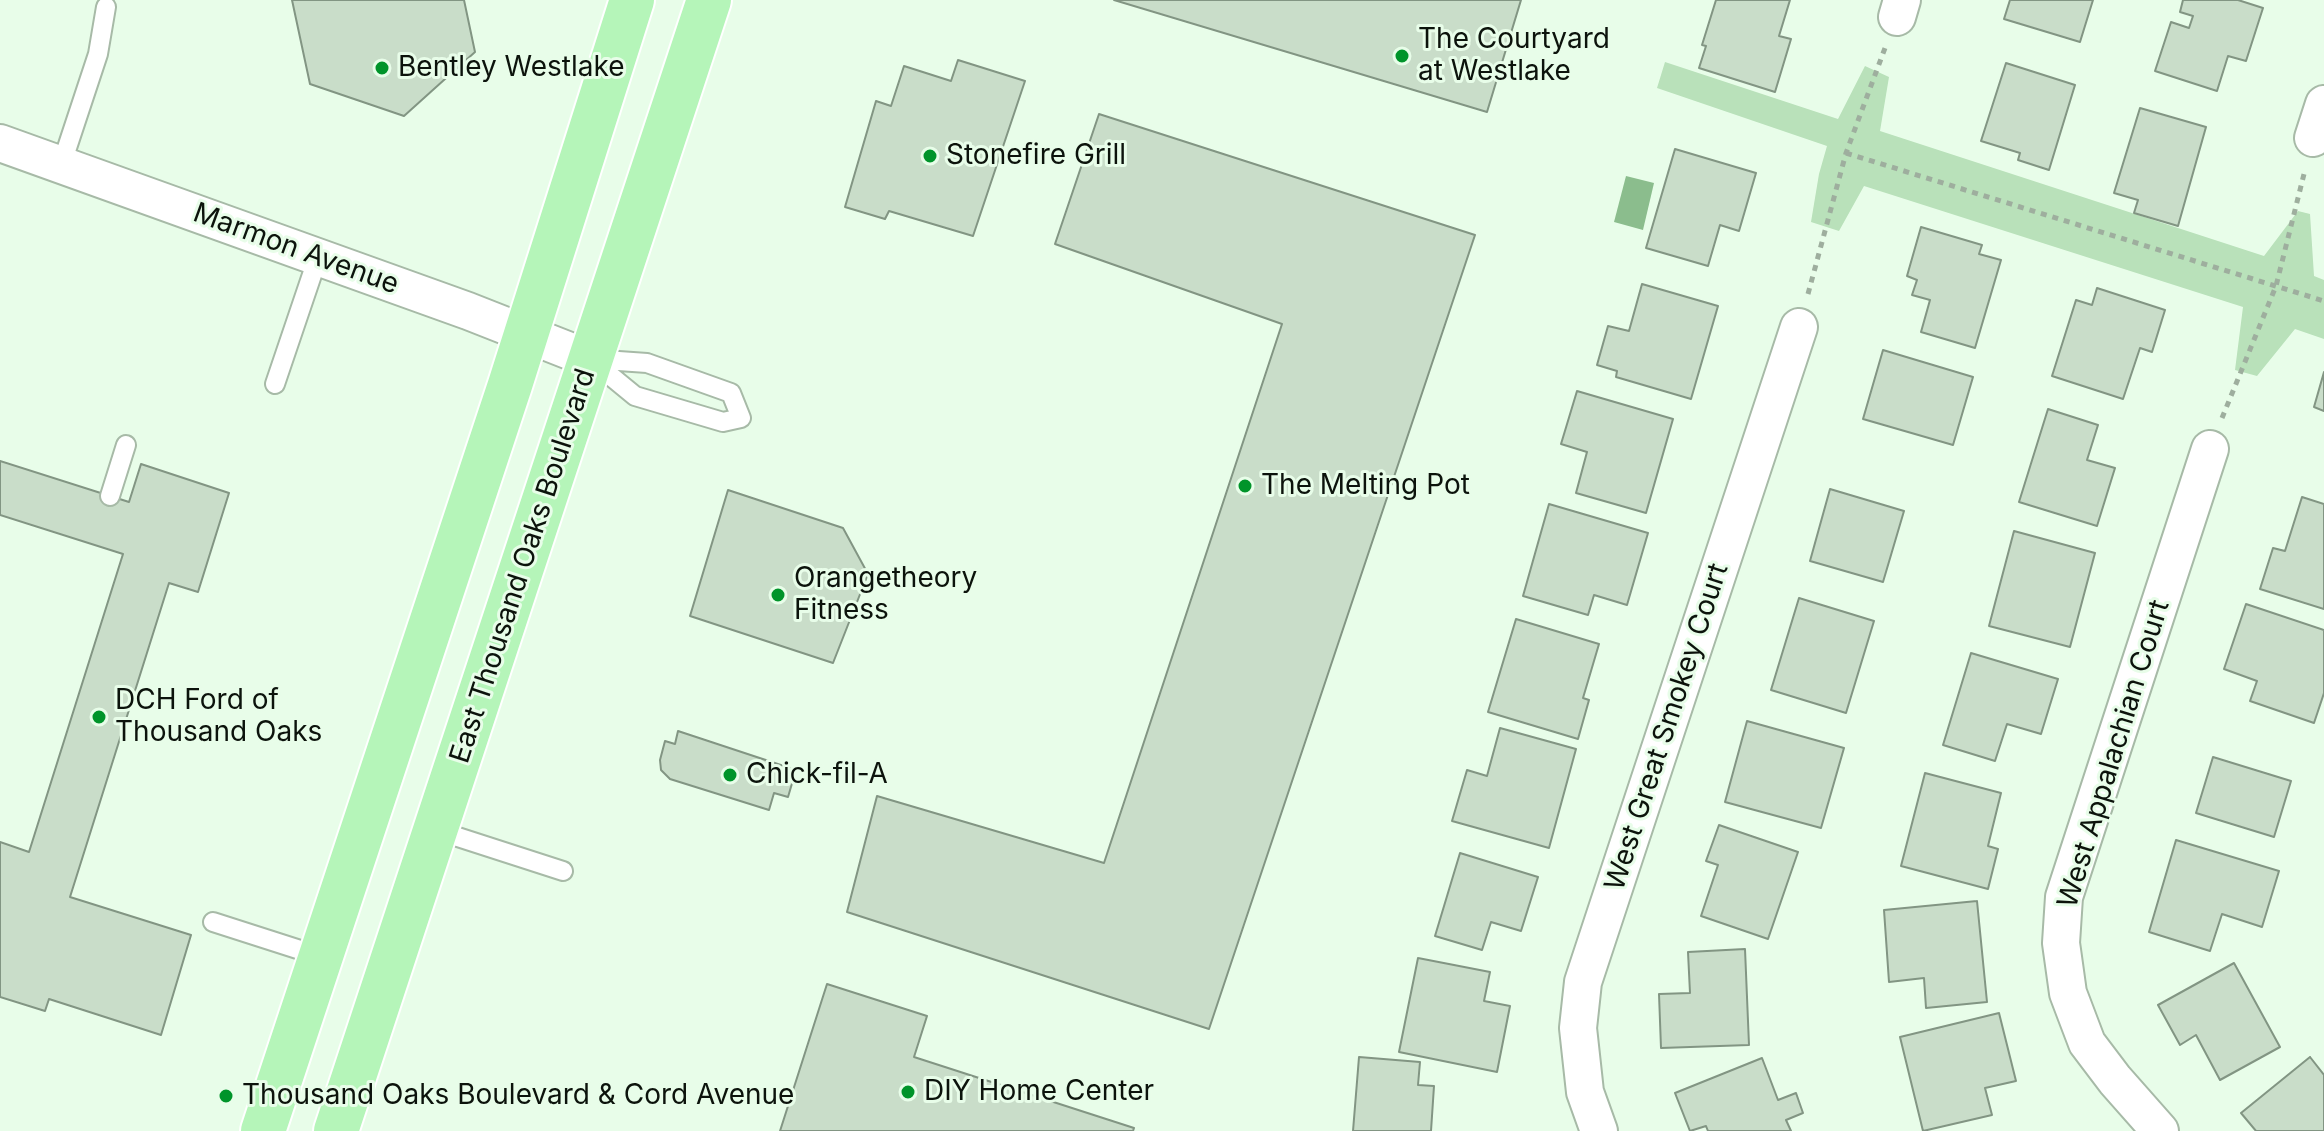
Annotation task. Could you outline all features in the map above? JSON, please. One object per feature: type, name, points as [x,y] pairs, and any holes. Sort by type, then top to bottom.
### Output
[{"type":"main road","points":[[263,1131],[526,333],[632,0]]},
{"type":"main road","name":"East Thousand Oaks Boulevard","points":[[336,1131],[709,0]]},
{"type":"street","points":[[2313,138],[2324,104]]},
{"type":"street","name":"Marmon Avenue","points":[[0,143],[526,333],[590,359]]},
{"type":"street","name":"West Great Smokey Court","points":[[1599,1131],[1585,1092],[1578,1028],[1583,982],[1799,327]]},
{"type":"street","name":"West Appalachian Court","points":[[2160,1131],[2087,1043],[2068,993],[2061,943],[2064,897],[2210,449]]},
{"type":"lane","points":[[61,166],[98,54],[106,7]]},
{"type":"lane","points":[[275,384],[318,257]]},
{"type":"lane","points":[[590,359],[647,363],[731,393],[741,418],[723,422],[635,396],[590,359]]},
{"type":"lane","points":[[110,496],[126,445]]},
{"type":"lane","points":[[436,830],[563,871]]},
{"type":"lane","points":[[213,922],[319,956]]},
{"type":"path","points":[[1799,327],[1846,153],[1900,8]]},
{"type":"path","points":[[2210,449],[2276,286],[2313,138]]},
{"type":"path","points":[[1846,153],[2324,301]]},
{"type":"shaded area","points":[[1665,62],[1838,119],[1865,66],[1889,77],[1880,131],[2264,256],[2298,211],[2310,214],[2314,276],[2324,280],[2324,339],[2295,329],[2257,376],[2235,370],[2243,307],[1864,186],[1839,231],[1811,222],[1827,146],[1657,88]]},
{"type":"shaded area","points":[[1626,176],[1654,183],[1643,230],[1614,222]]},
{"type":"building","name":"Bentley Westlake","points":[[292,0],[464,0],[475,52],[404,116],[310,84]]},
{"type":"building","name":"The Courtyard at Westlake","points":[[1114,0],[1521,0],[1487,112]]},
{"type":"building","points":[[1716,0],[1790,0],[1779,36],[1791,39],[1775,92],[1699,68],[1706,46],[1702,45]]},
{"type":"building","points":[[2010,0],[2093,0],[2080,42],[2004,19]]},
{"type":"building","points":[[2183,0],[2238,0],[2263,8],[2246,61],[2228,56],[2217,91],[2155,71],[2171,22],[2189,28],[2193,16],[2180,12]]},
{"type":"building","name":"Stonefire Grill","points":[[958,60],[1025,81],[973,236],[889,211],[885,219],[845,207],[876,101],[891,106],[904,66],[951,81]]},
{"type":"building","points":[[2006,63],[2075,85],[2049,170],[2018,160],[2020,153],[1981,141]]},
{"type":"building","points":[[2140,108],[2206,127],[2178,226],[2134,213],[2138,200],[2114,193]]},
{"type":"building","points":[[1099,114],[1475,235],[1209,1029],[847,912],[877,796],[1104,863],[1282,324],[1055,244]]},
{"type":"building","points":[[1675,149],[1756,173],[1739,231],[1720,225],[1708,266],[1646,248]]},
{"type":"building","points":[[1921,227],[1982,245],[1979,254],[2001,260],[1975,348],[1921,332],[1930,300],[1912,295],[1917,280],[1907,276]]},
{"type":"building","points":[[1642,284],[1718,306],[1691,399],[1616,377],[1617,371],[1597,365],[1608,326],[1629,331]]},
{"type":"building","points":[[2097,288],[2165,310],[2152,352],[2140,348],[2123,399],[2052,376],[2076,300],[2092,305]]},
{"type":"building","points":[[1883,350],[1973,377],[1953,445],[1863,419]]},
{"type":"building","points":[[2324,372],[2324,411],[2314,407]]},
{"type":"building","points":[[1577,391],[1673,419],[1646,513],[1576,493],[1587,452],[1561,444]]},
{"type":"building","points":[[2048,409],[2098,425],[2087,460],[2115,468],[2097,526],[2019,502]]},
{"type":"building","name":"DCH Ford of Thousand Oaks","points":[[0,461],[129,502],[141,464],[229,493],[198,592],[169,583],[70,897],[191,935],[161,1035],[49,999],[45,1011],[0,997],[0,842],[29,852],[123,554],[0,515]]},
{"type":"building","points":[[1830,489],[1904,511],[1883,582],[1810,561]]},
{"type":"building","name":"Orangetheory Fitness","points":[[728,490],[843,528],[868,574],[833,663],[690,616]]},
{"type":"building","points":[[2302,497],[2324,504],[2324,609],[2260,589],[2273,548],[2285,551]]},
{"type":"building","points":[[1549,504],[1648,533],[1627,605],[1594,595],[1588,615],[1523,596]]},
{"type":"building","points":[[2014,531],[2095,553],[2070,647],[1989,626]]},
{"type":"building","points":[[1799,598],[1874,621],[1846,713],[1771,690]]},
{"type":"building","points":[[2246,604],[2324,630],[2324,693],[2314,723],[2250,701],[2257,681],[2224,669]]},
{"type":"building","points":[[1516,619],[1599,644],[1583,698],[1589,700],[1578,739],[1488,712]]},
{"type":"building","points":[[1971,653],[2058,679],[2041,734],[2007,724],[1995,761],[1943,745]]},
{"type":"building","points":[[1747,721],[1844,748],[1821,828],[1725,802]]},
{"type":"building","points":[[1500,728],[1576,749],[1549,848],[1452,821],[1467,770],[1487,776]]},
{"type":"building","name":"Chick-fil-A","points":[[678,731],[796,770],[788,797],[774,793],[769,810],[670,779],[661,770],[660,760],[665,741],[675,744]]},
{"type":"building","points":[[2213,757],[2291,781],[2274,837],[2196,813]]},
{"type":"building","points":[[1925,773],[2001,793],[1988,846],[1998,849],[1988,889],[1901,866]]},
{"type":"building","points":[[1719,825],[1798,852],[1768,939],[1701,916],[1718,865],[1706,861]]},
{"type":"building","points":[[2176,840],[2279,871],[2262,927],[2222,914],[2210,951],[2149,932]]},
{"type":"building","points":[[1460,853],[1538,877],[1521,931],[1491,922],[1482,950],[1435,936]]},
{"type":"building","points":[[1977,901],[1987,1002],[1926,1008],[1924,978],[1889,982],[1884,910]]},
{"type":"building","points":[[1745,949],[1749,1045],[1661,1048],[1659,994],[1690,993],[1688,952]]},
{"type":"building","points":[[1418,958],[1490,972],[1484,1001],[1510,1006],[1497,1072],[1399,1052]]},
{"type":"building","points":[[2234,963],[2280,1047],[2220,1080],[2196,1035],[2180,1045],[2158,1005]]},
{"type":"building","name":"DIY Home Center","points":[[827,984],[927,1016],[914,1057],[1134,1128],[1133,1131],[780,1131]]},
{"type":"building","points":[[1999,1013],[2016,1081],[1985,1088],[1992,1115],[1923,1131],[1900,1037]]},
{"type":"building","points":[[1359,1057],[1420,1062],[1418,1085],[1434,1086],[1431,1131],[1353,1131]]},
{"type":"building","points":[[2310,1057],[2324,1075],[2324,1131],[2256,1131],[2241,1113]]},
{"type":"building","points":[[1762,1058],[1778,1100],[1796,1093],[1803,1113],[1786,1120],[1791,1131],[1708,1131],[1706,1126],[1690,1131],[1675,1093]]},
{"type":"place","name":"The Courtyard at Westlake","points":[[1402,56]]},
{"type":"place","name":"Bentley Westlake","points":[[382,68]]},
{"type":"place","name":"Stonefire Grill","points":[[930,156]]},
{"type":"place","name":"The Melting Pot","points":[[1245,486]]},
{"type":"place","name":"Orangetheory Fitness","points":[[778,595]]},
{"type":"place","name":"DCH Ford of Thousand Oaks","points":[[99,717]]},
{"type":"place","name":"Chick-fil-A","points":[[730,775]]},
{"type":"place","name":"DIY Home Center","points":[[908,1092]]},
{"type":"place","name":"Thousand Oaks Boulevard & Cord Avenue","points":[[226,1096]]}]
